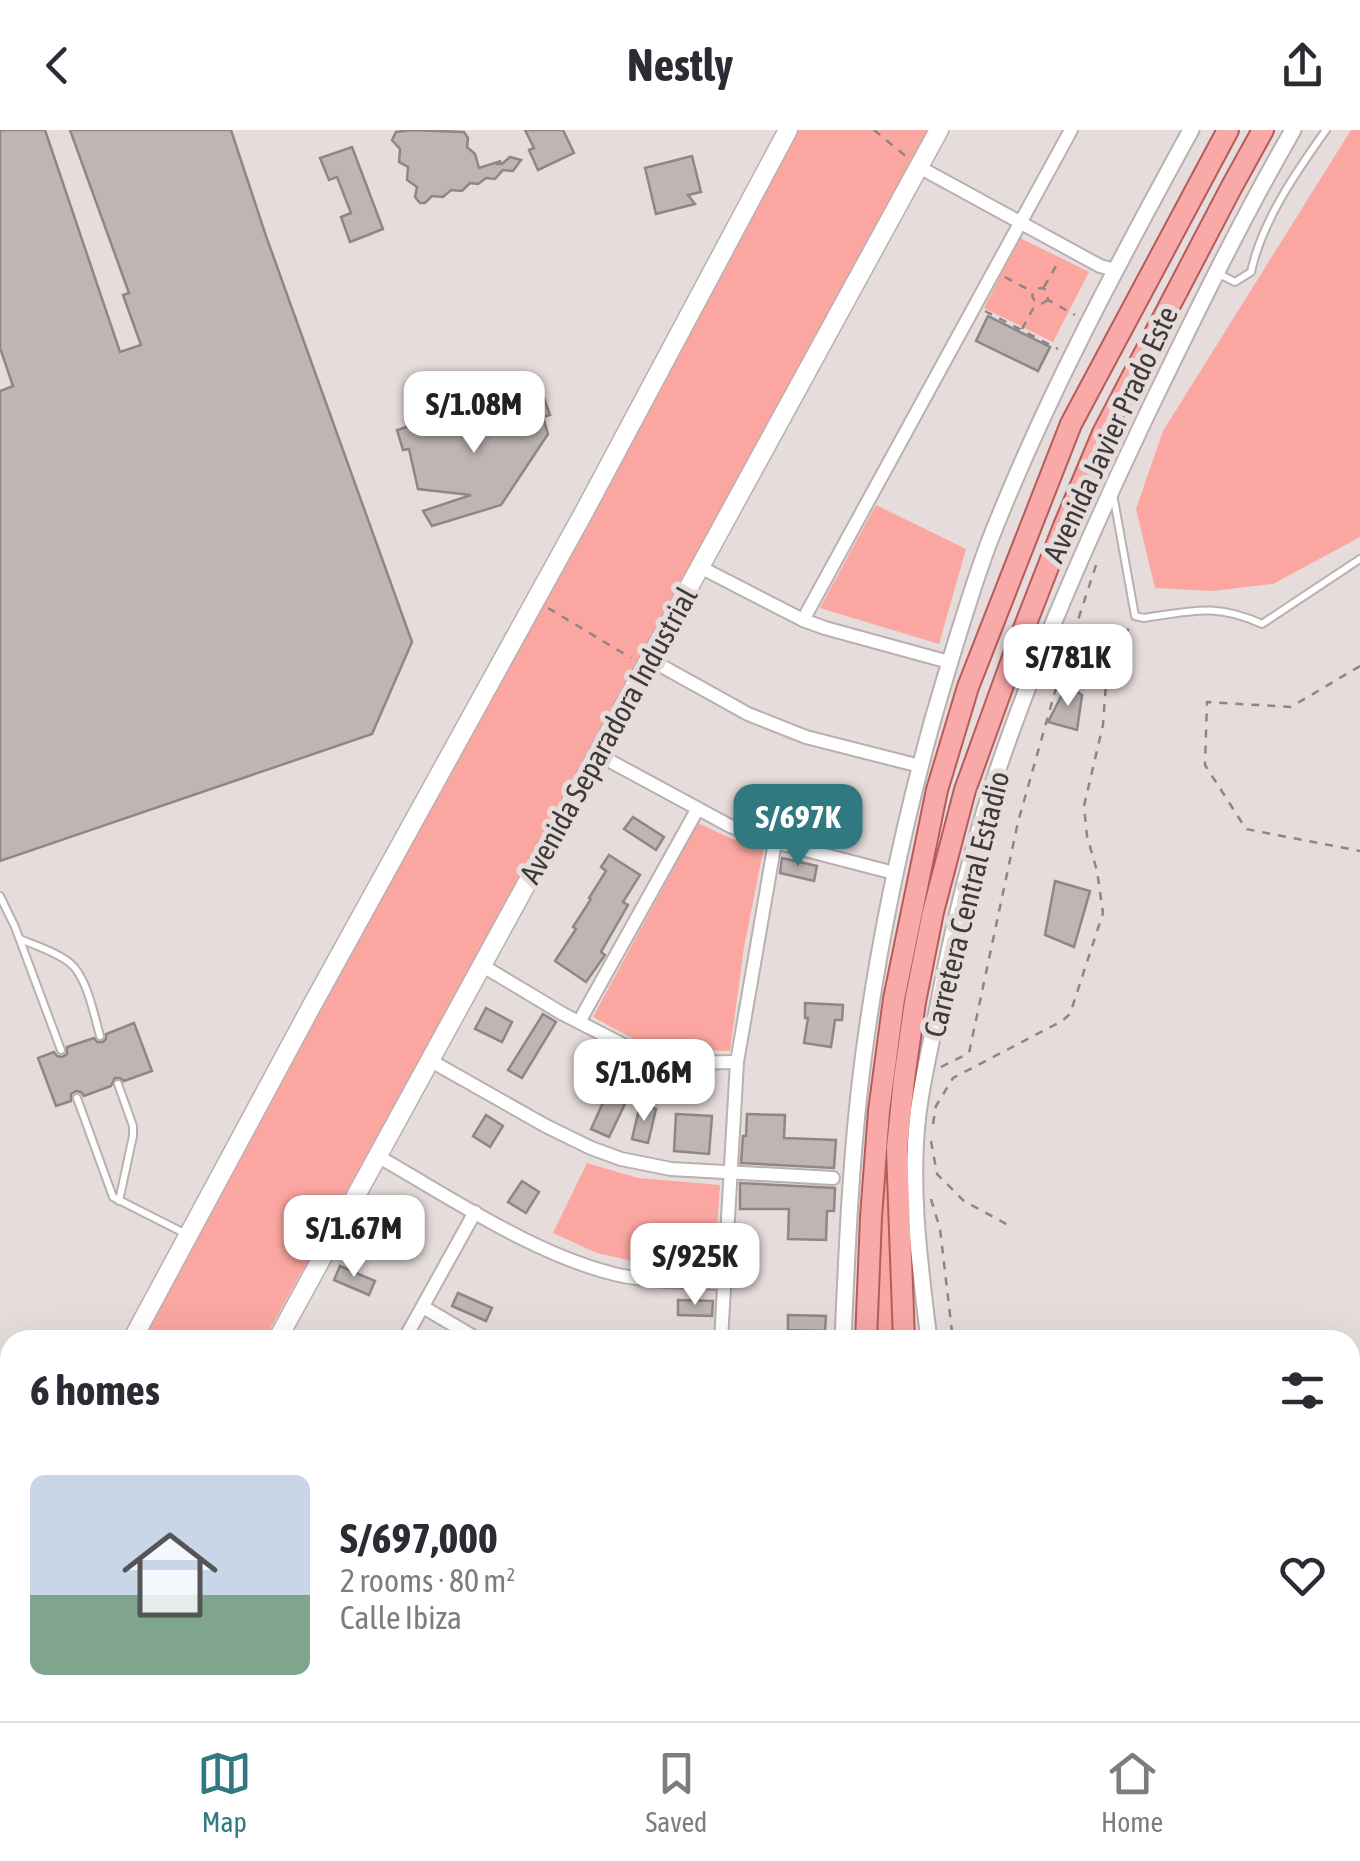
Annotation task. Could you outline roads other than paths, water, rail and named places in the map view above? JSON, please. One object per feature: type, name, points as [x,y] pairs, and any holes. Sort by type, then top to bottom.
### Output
[{"type":"main road","points":[[138,1330],[788,130]]},
{"type":"main road","name":"Avenida Separadora Industrial","points":[[283,1330],[938,130]]},
{"type":"main road","name":"Avenida Javier Prado Este","points":[[866,1330],[879,1111],[894,999],[942,773],[968,687],[1071,424],[1228,130]]},
{"type":"main road","name":"Avenida Javier Prado Este","points":[[904,1330],[898,1148],[904,1079],[932,912],[964,790],[1022,631],[1103,434],[1263,130]]},
{"type":"main road","points":[[1210,164],[1223,170],[1231,188]]},
{"type":"street","points":[[804,620],[1071,130]]},
{"type":"street","points":[[844,1330],[863,1061],[894,873],[949,662],[988,546],[1044,412],[1114,270],[1191,130]]},
{"type":"street","name":"Carretera Central Estadio","points":[[928,1330],[915,1174],[918,1114],[942,982],[968,870],[996,776],[1112,488],[1216,272],[1293,130]]},
{"type":"street","points":[[919,168],[1114,270]]},
{"type":"street","points":[[700,567],[804,620],[949,662]]},
{"type":"street","points":[[647,663],[748,714],[806,737],[920,766]]},
{"type":"street","points":[[597,754],[730,826],[894,873]]},
{"type":"street","points":[[579,1022],[698,810]]},
{"type":"street","points":[[722,1330],[737,1062],[775,842]]},
{"type":"street","points":[[483,966],[658,1062],[737,1062]]},
{"type":"street","points":[[431,1062],[591,1148],[621,1159],[671,1169],[832,1178]]},
{"type":"street","points":[[378,1157],[544,1248],[622,1276],[724,1283]]},
{"type":"street","points":[[410,1330],[475,1212]]},
{"type":"street","points":[[422,1308],[462,1330]]},
{"type":"lane","points":[[1216,272],[1235,282],[1251,272],[1255,251],[1292,176],[1326,130]]},
{"type":"lane","points":[[1112,488],[1135,616],[1210,609],[1238,613],[1262,624],[1360,559]]},
{"type":"lane","points":[[0,896],[61,1050]]},
{"type":"lane","points":[[19,939],[72,964],[80,975],[100,1036]]},
{"type":"lane","points":[[118,1084],[133,1136],[119,1201]]},
{"type":"lane","points":[[77,1098],[113,1197],[190,1236]]}]
